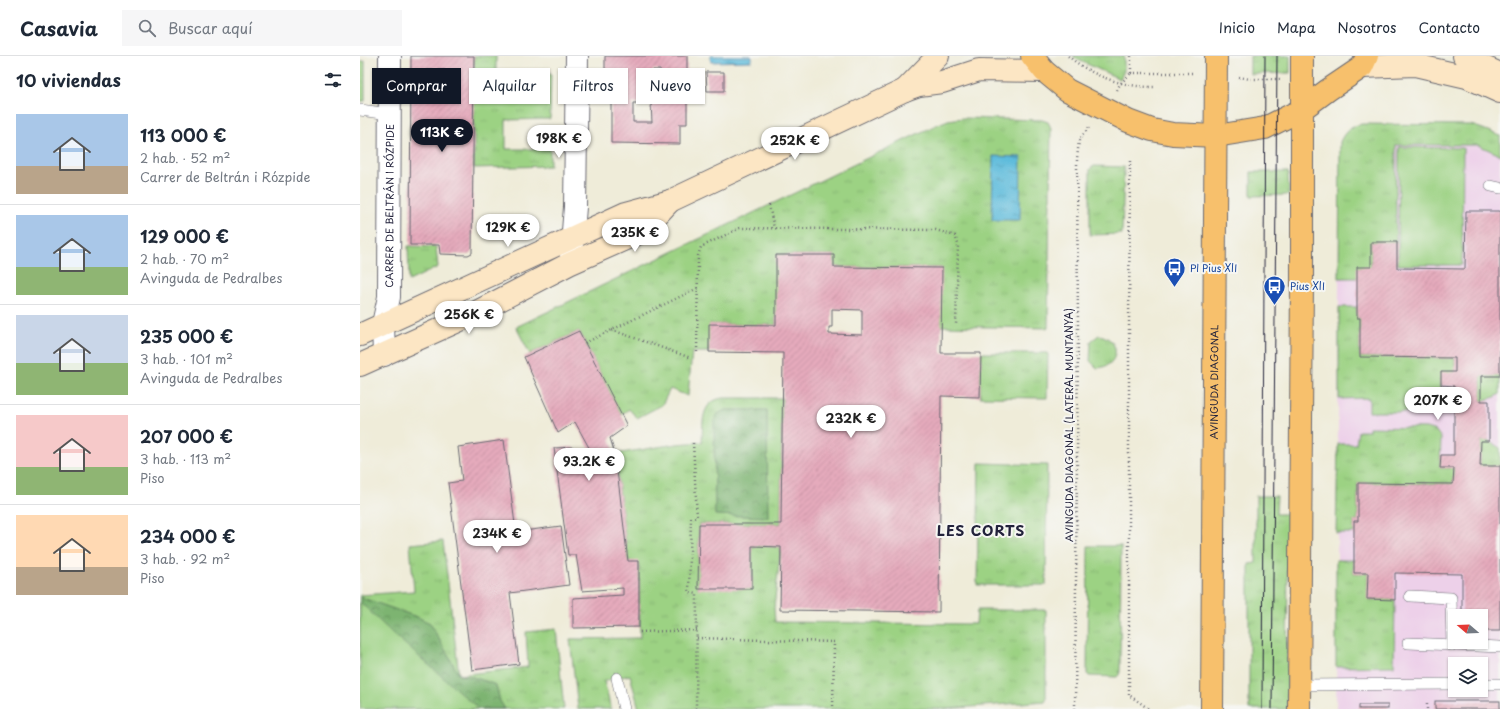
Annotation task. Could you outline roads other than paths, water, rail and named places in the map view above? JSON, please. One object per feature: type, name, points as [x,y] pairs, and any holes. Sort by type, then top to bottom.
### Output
[{"type":"main road","points":[[1038,64],[1066,90],[1128,121],[1152,130],[1173,134],[1216,136],[1265,128],[1301,110],[1365,62]]},
{"type":"main road","name":"AVINGUDA DIAGONAL","points":[[1212,709],[1217,65]]},
{"type":"main road","points":[[1299,709],[1302,65]]},
{"type":"street","name":"CARRER DE BELTRÁN I RÓZPIDE","points":[[384,355],[383,324],[389,297],[390,56]]},
{"type":"street","points":[[569,264],[575,207],[577,56]]},
{"type":"street","points":[[905,90],[938,56]]},
{"type":"street","points":[[1464,56],[1471,61],[1500,74]]},
{"type":"street","points":[[1365,62],[1415,66],[1467,77],[1500,92]]},
{"type":"street","points":[[360,335],[626,213],[670,201],[905,90],[919,85],[942,82],[979,70],[1038,64]]},
{"type":"street","points":[[360,365],[467,317],[569,264],[641,232],[670,201]]},
{"type":"lane","points":[[360,110],[390,114]]},
{"type":"lane","points":[[1410,596],[1451,598],[1451,609]]},
{"type":"lane","points":[[1408,643],[1448,645]]},
{"type":"lane","points":[[1488,646],[1500,647]]},
{"type":"lane","points":[[617,678],[624,709]]},
{"type":"lane","points":[[1299,684],[1448,684]]},
{"type":"lane","points":[[1488,684],[1500,684]]},
{"type":"water","points":[[710,56],[752,56],[752,61],[711,62]]},
{"type":"water","points":[[993,156],[1021,157],[1020,220],[992,220]]},
{"type":"tram line","points":[[1262,709],[1265,56]]},
{"type":"tram line","points":[[1272,709],[1277,56]]},
{"type":"place","name":"Pl Pius XII","points":[[1174,288]]},
{"type":"place","name":"Pius XII","points":[[1275,306]]},
{"type":"district","name":"LES CORTS","points":[[981,531]]}]
